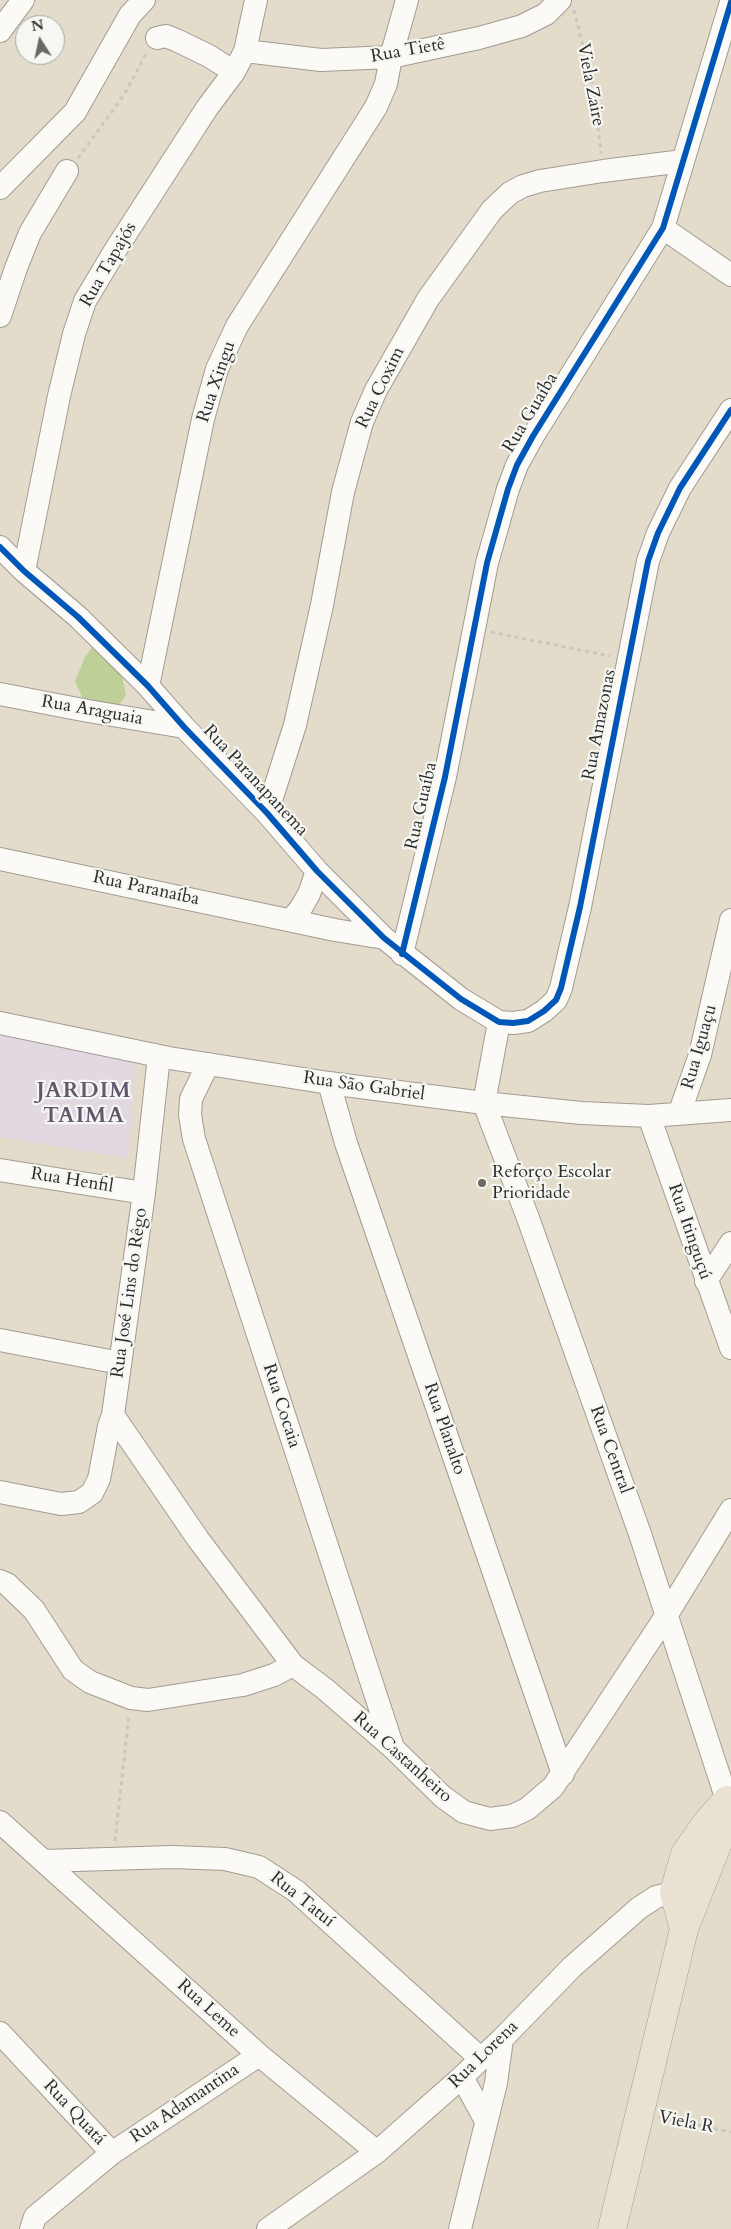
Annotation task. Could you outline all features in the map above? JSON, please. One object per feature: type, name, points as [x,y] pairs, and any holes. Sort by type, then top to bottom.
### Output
[{"type":"main road","points":[[612,2229],[684,1929],[687,1891],[727,1820],[729,1797]]},
{"type":"street","points":[[0,31],[23,0]]},
{"type":"street","points":[[0,188],[60,130],[75,112],[130,16],[144,0]]},
{"type":"street","name":"Rua Tapajós","points":[[24,571],[59,396],[74,334],[85,302],[116,249],[208,108],[234,72],[245,50],[256,0]]},
{"type":"street","name":"Rua Xingu","points":[[148,686],[203,419],[218,369],[237,326],[376,107],[386,84],[390,56],[407,0]]},
{"type":"street","name":"Rua Guaíba","points":[[402,954],[445,777],[496,526],[517,465],[663,228],[731,2]]},
{"type":"street","name":"Rua Tietê","points":[[245,50],[322,60],[390,56],[479,38],[522,26],[567,4]]},
{"type":"street","points":[[157,38],[166,36],[181,42],[234,72]]},
{"type":"street","name":"Rua Coxim","points":[[267,813],[295,725],[322,605],[343,492],[362,422],[376,390],[428,299],[492,210],[510,193],[523,186],[540,181],[683,161]]},
{"type":"street","points":[[0,316],[30,234],[67,172]]},
{"type":"street","points":[[663,228],[731,275]]},
{"type":"street","name":"Rua Amazonas","points":[[499,1022],[528,1021],[544,1011],[556,1000],[561,988],[580,907],[648,561],[658,533],[680,488],[731,410]]},
{"type":"street","name":"Rua Paranapanema","points":[[0,547],[24,571],[78,617],[148,686],[184,727],[267,813],[316,871],[384,938],[461,999],[499,1022]]},
{"type":"street","name":"Rua Araguaia","points":[[0,694],[184,727]]},
{"type":"street","name":"Rua Paranaíba","points":[[0,859],[384,938]]},
{"type":"street","points":[[291,920],[302,908],[316,871]]},
{"type":"street","name":"Rua Iguaçu","points":[[679,1114],[700,1055],[731,920]]},
{"type":"street","points":[[484,1103],[499,1022]]},
{"type":"street","name":"Rua São Gabriel","points":[[0,1023],[159,1056],[329,1083],[484,1103],[581,1113],[649,1116],[731,1110]]},
{"type":"street","name":"Rua José Lins do Rêgo","points":[[0,1492],[60,1504],[79,1502],[92,1493],[99,1479],[109,1426],[113,1415],[144,1193],[159,1056]]},
{"type":"street","name":"Rua Cocaia","points":[[208,1064],[191,1098],[190,1115],[194,1138],[393,1748]]},
{"type":"street","name":"Rua Planalto","points":[[329,1083],[346,1143],[563,1774]]},
{"type":"street","name":"Rua Central","points":[[484,1103],[528,1218],[640,1534],[666,1616],[729,1797]]},
{"type":"street","name":"Rua Itinguçú","points":[[649,1116],[731,1348]]},
{"type":"street","name":"Rua Henfil","points":[[0,1170],[144,1193]]},
{"type":"street","points":[[706,1281],[731,1243]]},
{"type":"street","points":[[0,1340],[120,1363]]},
{"type":"street","name":"Rua Castanheiro","points":[[113,1415],[198,1539],[293,1665],[325,1689],[393,1748],[443,1797],[464,1812],[490,1819],[512,1816],[527,1809],[542,1798],[563,1774],[666,1616],[731,1510]]},
{"type":"street","points":[[0,1581],[7,1584],[34,1610],[73,1670],[90,1682],[131,1698],[148,1700],[243,1685],[274,1675],[293,1665]]},
{"type":"street","points":[[0,1822],[44,1861]]},
{"type":"street","name":"Rua Tatuí","points":[[44,1861],[172,1857],[225,1859],[259,1867],[296,1891],[480,2058]]},
{"type":"street","name":"Rua Leme","points":[[44,1861],[259,2055],[377,2152]]},
{"type":"street","name":"Rua Lorena","points":[[268,2229],[377,2152],[462,2077],[572,1967],[639,1908],[656,1897],[687,1891]]},
{"type":"street","name":"Rua Quatá","points":[[0,2033],[112,2153],[35,2217],[30,2229]]},
{"type":"street","points":[[459,2226],[496,2083],[502,2038]]},
{"type":"street","name":"Rua Adamantina","points":[[112,2153],[259,2055]]},
{"type":"street","points":[[462,2077],[486,2121]]},
{"type":"path","points":[[67,172],[124,95],[157,38]]},
{"type":"path","points":[[475,629],[628,660]]},
{"type":"path","points":[[113,1859],[131,1698]]},
{"type":"shaded area","points":[[0,1031],[136,1060],[128,1158],[0,1137]]},
{"type":"green space","points":[[96,642],[121,670],[126,695],[113,713],[84,701],[75,681],[85,657]]},
{"type":"cycle path","points":[[402,954],[445,777],[487,563],[508,489],[517,465],[533,436],[663,228],[731,2]]},
{"type":"cycle path","points":[[0,547],[24,571],[78,617],[148,686],[184,727],[267,813],[317,871],[384,938],[461,999],[499,1022],[528,1021],[544,1011],[556,1000],[561,988],[580,907],[648,561],[658,533],[680,488],[731,410]]},
{"type":"place","name":"Reforço Escolar Prioridade","points":[[482,1183]]},
{"type":"district","name":"JARDIM TAIMA","points":[[84,1104]]}]
